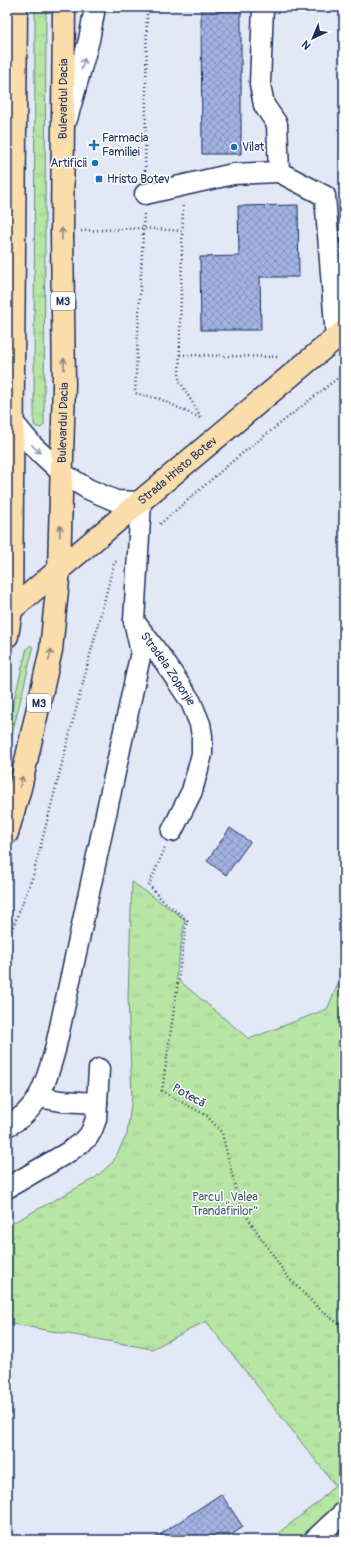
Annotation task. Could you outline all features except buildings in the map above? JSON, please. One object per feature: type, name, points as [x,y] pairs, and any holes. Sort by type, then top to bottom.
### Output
[{"type":"main road","points":[[7,636],[9,611],[10,419],[16,7]]},
{"type":"main road","name":"Bulevardul Dacia","points":[[7,833],[20,788],[51,650],[59,570],[64,384],[62,181],[64,128],[64,7]]},
{"type":"main road","name":"Strada Hristo Botev","points":[[9,611],[340,335]]},
{"type":"street","points":[[64,128],[89,40],[95,7]]},
{"type":"street","points":[[263,7],[260,84],[264,105],[277,124],[279,172]]},
{"type":"street","points":[[7,76],[15,102]]},
{"type":"street","points":[[145,194],[233,174],[279,172],[325,196],[340,335]]},
{"type":"street","points":[[10,419],[33,446],[62,473],[88,489],[116,500],[141,502]]},
{"type":"street","name":"Stradela Zoporjie","points":[[141,502],[134,620],[164,661],[191,702],[200,724],[202,736],[202,754],[192,791],[172,832]]},
{"type":"street","points":[[7,1126],[26,1114],[34,1104],[46,1081],[55,1050],[141,652],[134,620]]},
{"type":"street","points":[[7,1188],[70,1151],[88,1138],[96,1119],[99,1069]]},
{"type":"street","points":[[38,1097],[97,1103]]},
{"type":"street","points":[[314,1540],[344,1512]]},
{"type":"path","points":[[147,7],[145,194],[136,393],[160,399],[202,419],[179,380],[184,185]]},
{"type":"path","points":[[92,231],[143,228],[182,231]]},
{"type":"path","points":[[180,355],[312,358]]},
{"type":"path","points":[[217,438],[234,460]]},
{"type":"path","name":"Potecă","points":[[172,832],[149,885],[159,897],[187,920],[162,1091],[207,1116],[222,1133],[238,1198],[247,1217],[286,1276],[317,1307],[344,1328]]},
{"type":"green space","points":[[35,7],[46,7],[44,425],[41,428],[34,425]]},
{"type":"green space","points":[[31,645],[33,649],[7,755],[7,728],[27,648]]},
{"type":"green space","name":"Parcul „Valea Trandafirilor”","points":[[132,882],[185,919],[176,978],[249,1039],[327,1009],[344,971],[344,1540],[276,1540],[281,1531],[318,1502],[335,1485],[206,1321],[152,1349],[7,1323],[7,1226],[95,1178],[113,1162],[127,1134],[132,1097],[128,997]]},
{"type":"place","name":"Farmacia Familiei","points":[[94,145]]},
{"type":"place","name":"Vilat","points":[[234,147]]},
{"type":"place","name":"Artificii","points":[[95,163]]},
{"type":"place","name":"Hristo Botev","points":[[99,179]]}]
